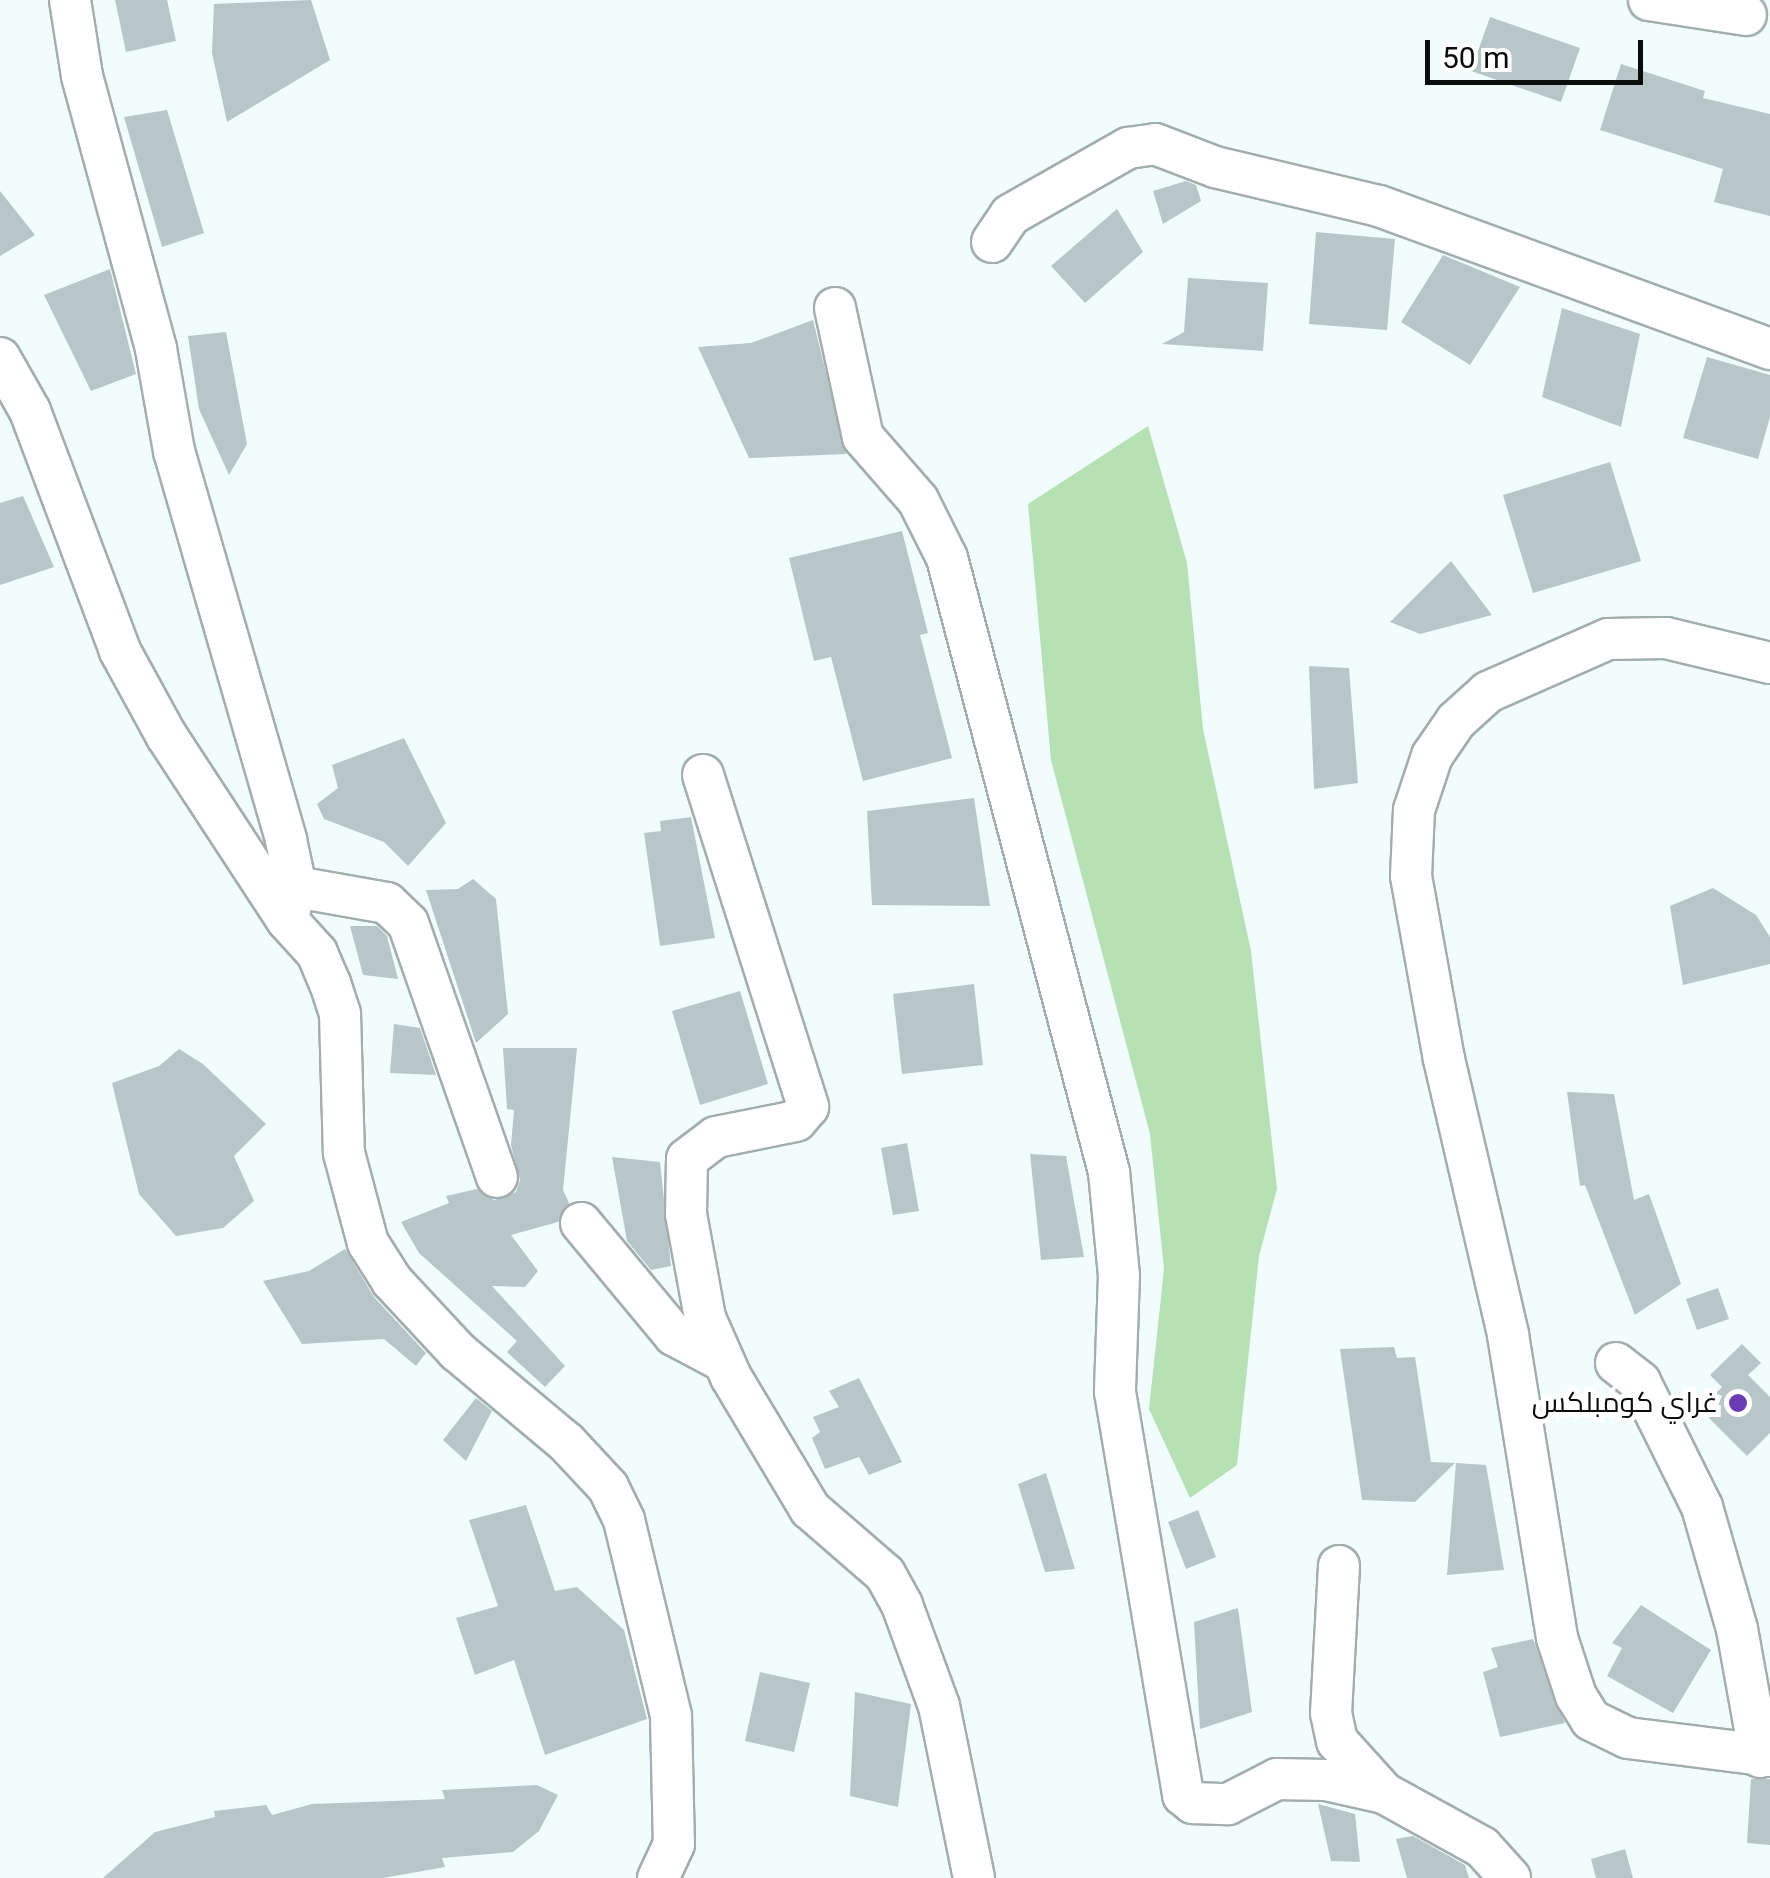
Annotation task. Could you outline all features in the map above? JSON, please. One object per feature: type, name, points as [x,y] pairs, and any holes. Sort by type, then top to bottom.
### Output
[{"type":"street","points":[[70,0],[82,76],[156,350],[174,451],[291,904]]},
{"type":"street","points":[[1649,0],[1753,11]]},
{"type":"street","points":[[992,242],[1010,215],[1128,148],[1155,144],[1216,167],[1380,206],[1770,348]]},
{"type":"street","points":[[835,308],[864,437],[936,527],[947,558],[1108,1172],[1118,1276],[1115,1392],[1182,1795],[1193,1803],[1228,1804],[1278,1779],[1326,1780],[1384,1793],[1482,1847],[1510,1878]]},
{"type":"street","points":[[0,358],[30,411],[120,651],[166,735],[291,904],[317,953],[340,1014],[344,1153],[368,1243],[392,1281],[457,1352],[566,1442],[608,1487],[624,1520],[671,1716],[674,1844],[658,1878]]},
{"type":"street","points":[[1616,1364],[1640,1382],[1702,1507],[1740,1643],[1765,1757],[1628,1738],[1591,1720],[1576,1696],[1541,1558],[1508,1335],[1444,1059],[1411,876],[1414,810],[1432,756],[1488,692],[1608,640],[1666,638],[1770,663]]},
{"type":"street","points":[[702,775],[808,1107],[796,1120],[716,1137],[688,1158],[686,1214],[705,1318],[723,1361],[810,1509],[885,1574],[902,1605],[939,1706],[974,1878]]},
{"type":"street","points":[[291,904],[386,902],[408,923],[497,1177]]},
{"type":"street","points":[[581,1223],[674,1335],[723,1361]]},
{"type":"street","points":[[1339,1566],[1331,1713],[1337,1741],[1384,1793]]},
{"type":"green space","points":[[1148,426],[1187,563],[1203,729],[1251,951],[1277,1189],[1259,1256],[1237,1465],[1190,1498],[1149,1409],[1164,1269],[1150,1134],[1051,760],[1028,504]]},
{"type":"building","points":[[115,0],[167,0],[176,41],[126,52]]},
{"type":"building","points":[[311,0],[330,60],[227,122],[212,53],[214,4]]},
{"type":"building","points":[[1490,17],[1580,48],[1561,102],[1471,71]]},
{"type":"building","points":[[1621,64],[1705,91],[1703,98],[1770,114],[1770,216],[1714,202],[1723,169],[1600,130]]},
{"type":"building","points":[[167,110],[204,233],[162,247],[124,117]]},
{"type":"building","points":[[1186,181],[1196,185],[1201,201],[1163,224],[1153,191]]},
{"type":"building","points":[[0,191],[35,235],[0,256]]},
{"type":"building","points":[[1117,209],[1143,252],[1085,303],[1051,266]]},
{"type":"building","points":[[1316,232],[1395,239],[1387,330],[1309,324]]},
{"type":"building","points":[[1443,255],[1520,287],[1470,365],[1401,322]]},
{"type":"building","points":[[110,269],[136,374],[91,391],[44,295]]},
{"type":"building","points":[[1188,278],[1268,283],[1263,351],[1162,344],[1184,332]]},
{"type":"building","points":[[1562,308],[1640,334],[1621,427],[1542,397]]},
{"type":"building","points":[[813,320],[846,454],[749,458],[698,347],[751,343]]},
{"type":"building","points":[[226,332],[247,444],[229,475],[199,409],[188,336]]},
{"type":"building","points":[[1707,357],[1770,375],[1770,417],[1758,459],[1683,438]]},
{"type":"building","points":[[1610,462],[1641,561],[1533,593],[1503,495]]},
{"type":"building","points":[[23,496],[54,567],[0,585],[0,503]]},
{"type":"building","points":[[902,531],[928,633],[920,635],[952,758],[863,781],[831,657],[814,661],[789,558]]},
{"type":"building","points":[[1451,561],[1492,615],[1420,634],[1390,622]]},
{"type":"building","points":[[1309,666],[1349,668],[1358,783],[1314,789]]},
{"type":"building","points":[[404,738],[446,823],[408,866],[384,842],[324,819],[317,804],[338,788],[332,765]]},
{"type":"building","points":[[974,798],[990,906],[872,905],[867,811]]},
{"type":"building","points":[[691,817],[715,938],[660,946],[644,833],[661,831],[660,821]]},
{"type":"building","points":[[473,879],[496,899],[508,1014],[476,1043],[426,890],[458,889]]},
{"type":"building","points":[[1713,888],[1756,915],[1770,937],[1770,964],[1683,985],[1670,906]]},
{"type":"building","points":[[350,926],[377,926],[387,936],[398,979],[363,975]]},
{"type":"building","points":[[974,984],[983,1065],[902,1074],[893,994]]},
{"type":"building","points":[[740,991],[768,1084],[700,1105],[672,1011]]},
{"type":"building","points":[[394,1024],[420,1028],[436,1075],[390,1073]]},
{"type":"building","points":[[503,1048],[577,1048],[563,1190],[569,1203],[558,1222],[511,1235],[538,1271],[525,1287],[492,1286],[565,1366],[545,1387],[507,1352],[517,1341],[419,1253],[401,1222],[449,1203],[446,1196],[477,1189],[494,1200],[516,1192],[520,1180],[511,1145],[514,1110],[507,1109]]},
{"type":"building","points":[[179,1049],[203,1064],[266,1124],[234,1156],[254,1201],[223,1228],[176,1236],[139,1194],[112,1083],[159,1066]]},
{"type":"building","points":[[1567,1092],[1614,1094],[1634,1200],[1649,1194],[1681,1284],[1635,1315],[1585,1185],[1580,1186]]},
{"type":"building","points":[[907,1143],[919,1211],[893,1215],[881,1148]]},
{"type":"building","points":[[1030,1154],[1066,1156],[1084,1257],[1041,1260]]},
{"type":"building","points":[[612,1157],[660,1162],[671,1266],[651,1270],[627,1241]]},
{"type":"building","points":[[345,1249],[374,1297],[426,1353],[416,1366],[384,1339],[302,1344],[263,1281],[309,1271]]},
{"type":"building","points":[[1718,1288],[1729,1319],[1697,1330],[1686,1299]]},
{"type":"building","name":"غراي كومبلكس","points":[[1742,1344],[1761,1363],[1748,1375],[1770,1397],[1770,1433],[1747,1456],[1700,1409],[1722,1387],[1710,1375]]},
{"type":"building","points":[[1394,1347],[1397,1358],[1415,1357],[1431,1462],[1455,1463],[1415,1502],[1362,1500],[1340,1349]]},
{"type":"building","points":[[859,1378],[902,1462],[869,1475],[859,1457],[825,1469],[812,1438],[820,1432],[813,1417],[839,1407],[829,1391]]},
{"type":"building","points":[[476,1398],[492,1411],[466,1461],[443,1440]]},
{"type":"building","points":[[1456,1463],[1486,1465],[1504,1570],[1447,1575]]},
{"type":"building","points":[[1046,1473],[1075,1569],[1045,1572],[1018,1484]]},
{"type":"building","points":[[526,1505],[555,1591],[577,1587],[624,1630],[647,1719],[545,1755],[514,1660],[475,1675],[456,1618],[498,1606],[469,1520]]},
{"type":"building","points":[[1198,1510],[1216,1557],[1186,1569],[1168,1522]]},
{"type":"building","points":[[1641,1605],[1711,1650],[1673,1713],[1607,1676],[1622,1648],[1612,1643]]},
{"type":"building","points":[[1238,1608],[1252,1712],[1200,1729],[1194,1622]]},
{"type":"building","points":[[1533,1639],[1565,1723],[1500,1737],[1483,1672],[1498,1667],[1491,1648]]},
{"type":"building","points":[[760,1672],[810,1683],[794,1752],[745,1741]]},
{"type":"building","points":[[855,1692],[911,1704],[898,1807],[850,1796]]},
{"type":"building","points":[[1751,1779],[1770,1779],[1770,1845],[1747,1843]]},
{"type":"building","points":[[537,1785],[558,1795],[539,1831],[513,1852],[442,1858],[445,1867],[383,1878],[103,1878],[155,1832],[215,1817],[214,1811],[266,1805],[272,1815],[312,1804],[445,1799],[442,1790]]},
{"type":"building","points":[[1318,1804],[1355,1814],[1360,1862],[1331,1861]]},
{"type":"building","points":[[1413,1836],[1465,1865],[1469,1878],[1407,1878],[1396,1839]]},
{"type":"building","points":[[1625,1849],[1633,1878],[1596,1878],[1591,1859]]},
{"type":"place","name":"غراي كومبلكس","points":[[1738,1403]]}]
